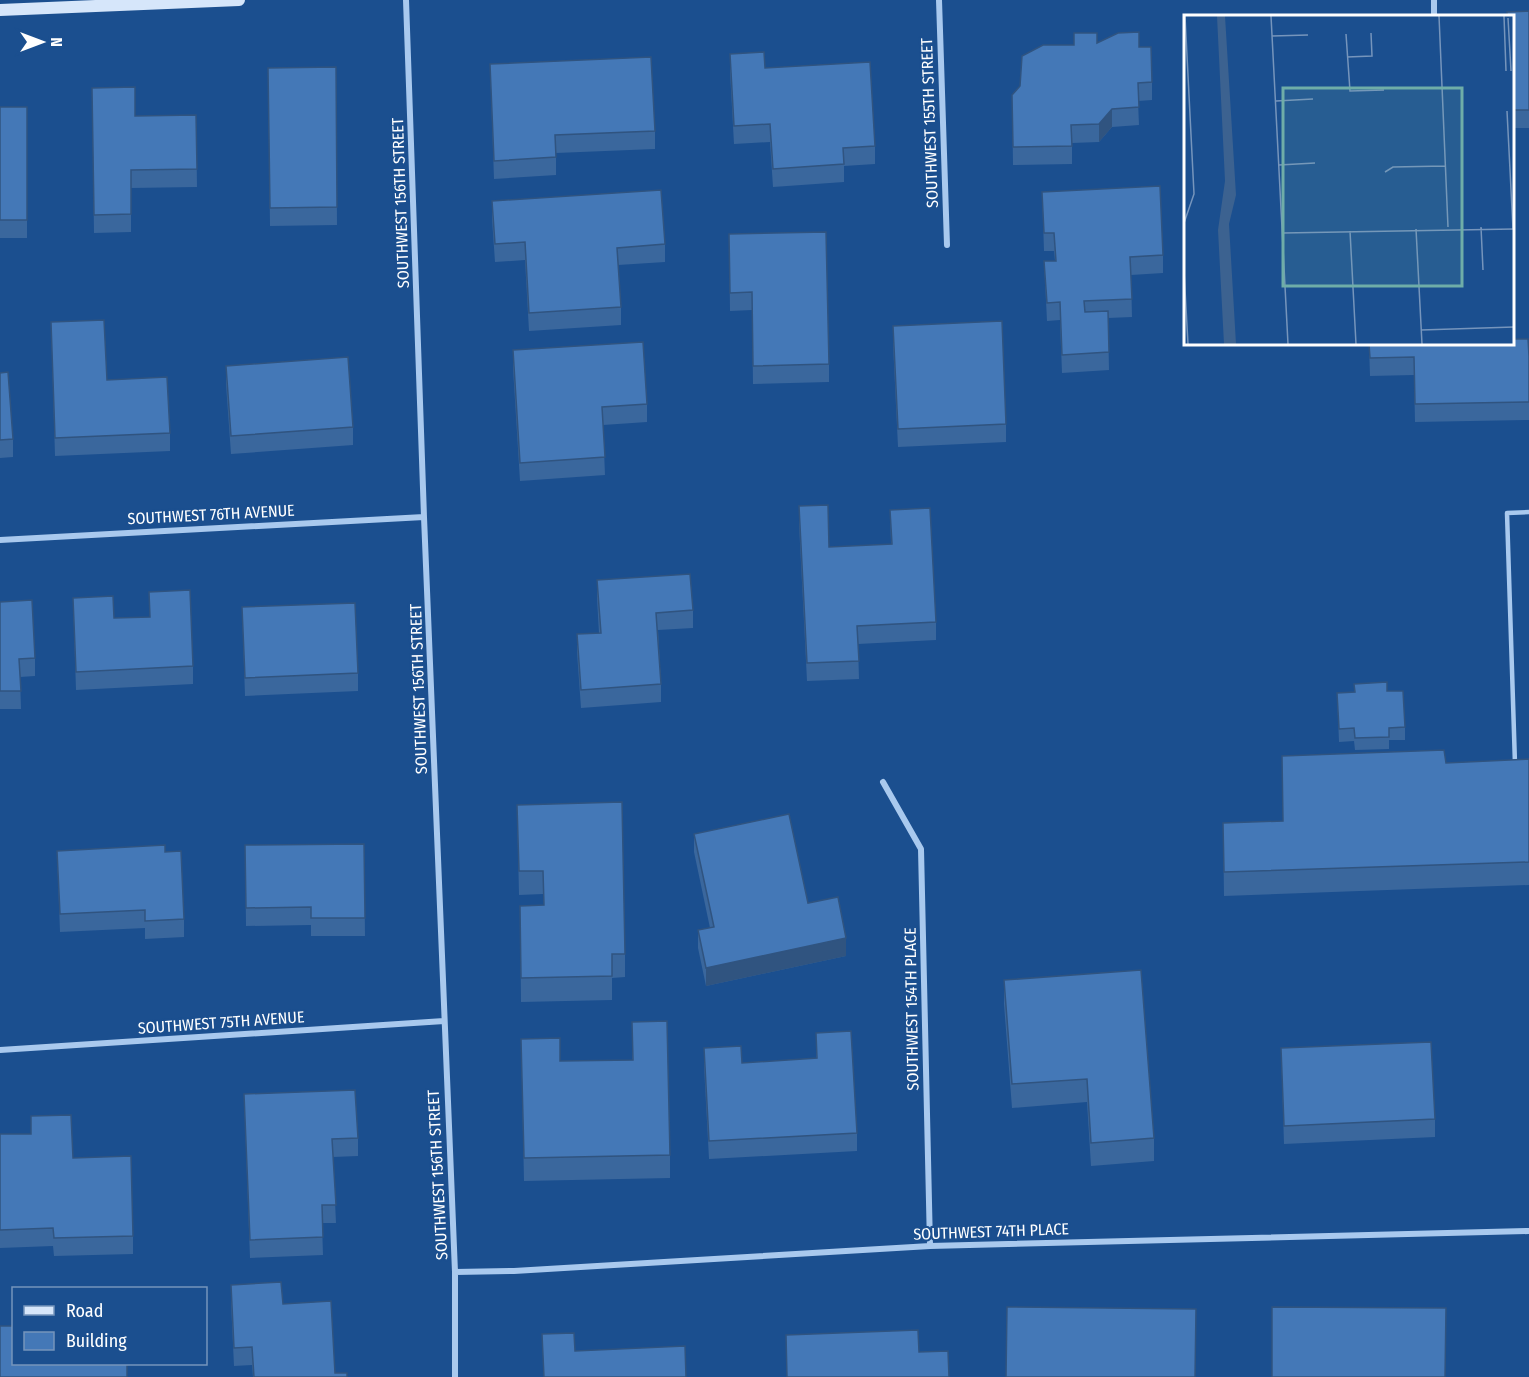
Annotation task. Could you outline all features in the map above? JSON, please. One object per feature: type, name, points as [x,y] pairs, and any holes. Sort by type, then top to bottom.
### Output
[{"type":"street","points":[[0,10],[239,0]]},
{"type":"street","name":"SOUTHWEST 156TH STREET","points":[[406,0],[424,517],[455,1272],[455,1377]]},
{"type":"street","name":"SOUTHWEST 155TH STREET","points":[[939,0],[947,245]]},
{"type":"street","name":"SOUTHWEST 76TH AVENUE","points":[[0,540],[424,517]]},
{"type":"street","name":"SOUTHWEST 154TH PLACE","points":[[883,782],[921,849],[930,1246]]},
{"type":"street","name":"SOUTHWEST 75TH AVENUE","points":[[0,1050],[444,1021]]},
{"type":"street","name":"SOUTHWEST 74TH PLACE","points":[[455,1272],[526,1271],[930,1246],[1529,1231]]},
{"type":"lane","points":[[1515,773],[1507,513],[1529,512]]},
{"type":"building","points":[[1529,11],[1529,110],[1514,110],[1514,15],[1507,15],[1507,12]]},
{"type":"building","points":[[1139,32],[1139,47],[1151,47],[1152,82],[1138,83],[1139,107],[1112,109],[1099,124],[1071,125],[1072,146],[1013,147],[1012,95],[1020,86],[1022,56],[1043,45],[1074,45],[1074,33],[1097,33],[1097,43],[1118,33]]},
{"type":"building","points":[[764,52],[765,68],[870,62],[875,146],[843,148],[844,164],[773,169],[770,124],[734,126],[730,54]]},
{"type":"building","points":[[651,57],[655,131],[555,135],[556,157],[494,161],[490,64]]},
{"type":"building","points":[[336,67],[337,207],[270,208],[268,68]]},
{"type":"building","points":[[135,87],[135,116],[196,115],[197,169],[131,170],[131,214],[94,215],[92,88]]},
{"type":"building","points":[[0,107],[27,107],[27,220],[0,220]]},
{"type":"building","points":[[1160,186],[1163,255],[1130,257],[1132,299],[1084,301],[1085,312],[1108,311],[1109,352],[1062,355],[1060,302],[1047,303],[1044,261],[1056,261],[1054,233],[1044,233],[1042,192]]},
{"type":"building","points":[[661,190],[665,244],[617,248],[621,307],[529,313],[525,242],[495,244],[492,201]]},
{"type":"building","points":[[826,232],[829,364],[753,366],[752,292],[730,293],[729,234]]},
{"type":"building","points":[[104,320],[107,380],[167,377],[170,433],[55,438],[51,322]]},
{"type":"building","points":[[1002,321],[1006,424],[898,429],[893,326]]},
{"type":"building","points":[[1514,339],[1528,339],[1529,402],[1415,404],[1414,357],[1370,358],[1369,345],[1514,345]]},
{"type":"building","points":[[643,342],[647,404],[602,407],[605,457],[520,463],[513,350]]},
{"type":"building","points":[[348,357],[353,427],[231,436],[226,366]]},
{"type":"building","points":[[8,372],[13,439],[0,440],[0,373]]},
{"type":"building","points":[[828,505],[829,547],[892,544],[890,510],[930,508],[936,622],[857,626],[859,661],[807,663],[799,506]]},
{"type":"building","points":[[690,574],[693,610],[656,613],[661,684],[581,690],[577,634],[601,633],[597,580]]},
{"type":"building","points":[[190,590],[193,666],[76,672],[73,598],[113,596],[114,618],[150,617],[149,592]]},
{"type":"building","points":[[32,600],[35,658],[19,659],[21,691],[0,691],[0,602]]},
{"type":"building","points":[[355,603],[358,673],[245,678],[242,607]]},
{"type":"building","points":[[1387,682],[1387,691],[1403,691],[1405,727],[1389,728],[1389,737],[1355,738],[1354,728],[1339,729],[1337,693],[1355,692],[1354,684]]},
{"type":"building","points":[[1444,750],[1446,763],[1529,759],[1529,862],[1224,872],[1223,823],[1283,821],[1282,756]]},
{"type":"building","points":[[622,802],[625,954],[612,954],[612,976],[521,978],[520,906],[544,905],[543,871],[519,871],[517,805]]},
{"type":"building","points":[[789,814],[808,903],[838,897],[846,938],[706,968],[698,930],[714,927],[694,834]]},
{"type":"building","points":[[364,844],[365,918],[311,918],[311,907],[246,908],[245,845]]},
{"type":"building","points":[[165,845],[165,852],[181,851],[184,919],[145,921],[145,910],[60,914],[57,851]]},
{"type":"building","points":[[1141,970],[1154,1138],[1091,1143],[1087,1079],[1012,1084],[1004,980]]},
{"type":"building","points":[[667,1021],[670,1155],[524,1158],[521,1039],[560,1038],[560,1061],[633,1060],[632,1022]]},
{"type":"building","points":[[851,1031],[857,1133],[709,1141],[704,1048],[741,1046],[742,1063],[817,1058],[816,1033]]},
{"type":"building","points":[[1431,1042],[1435,1119],[1284,1126],[1281,1048]]},
{"type":"building","points":[[355,1090],[358,1138],[332,1139],[336,1205],[322,1205],[323,1237],[250,1240],[244,1094]]},
{"type":"building","points":[[71,1115],[73,1158],[131,1156],[133,1236],[54,1238],[53,1228],[0,1230],[0,1134],[31,1134],[31,1116]]},
{"type":"building","points":[[281,1282],[283,1304],[331,1301],[335,1373],[347,1373],[347,1377],[254,1377],[252,1347],[234,1348],[231,1285]]},
{"type":"building","points":[[1007,1307],[1196,1309],[1195,1377],[1006,1377]]},
{"type":"building","points":[[1272,1307],[1446,1308],[1445,1377],[1272,1377]]},
{"type":"building","points":[[0,1326],[12,1326],[12,1365],[127,1365],[127,1377],[0,1377]]},
{"type":"building","points":[[918,1330],[919,1352],[948,1351],[949,1377],[787,1377],[786,1335]]},
{"type":"building","points":[[574,1333],[575,1351],[685,1346],[686,1377],[544,1377],[542,1334]]}]
